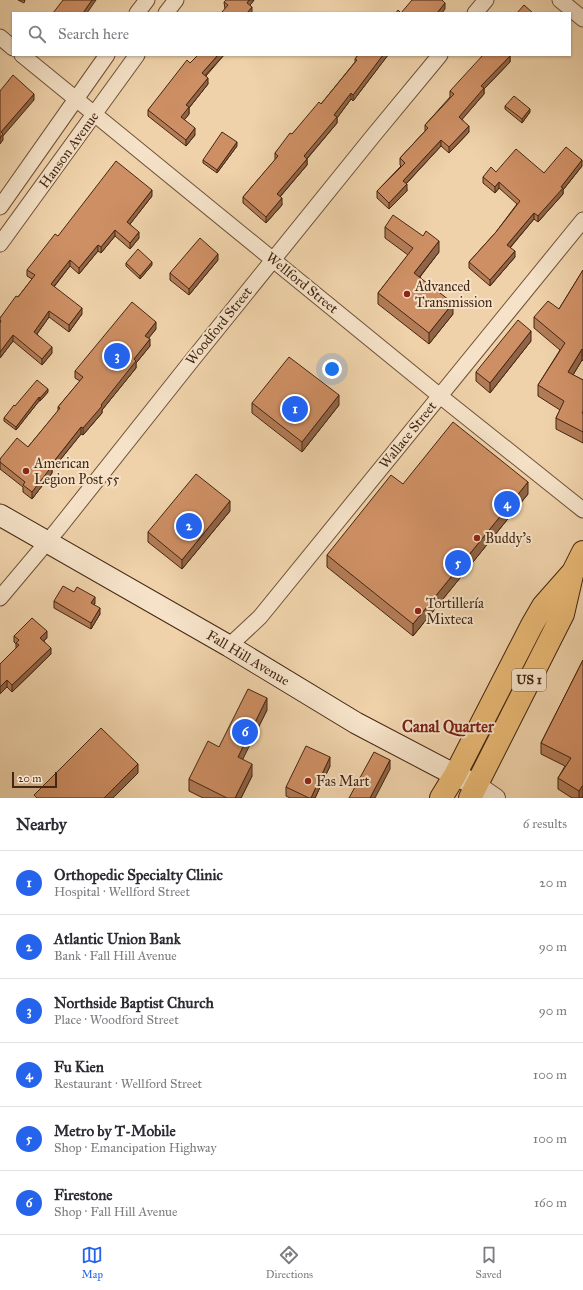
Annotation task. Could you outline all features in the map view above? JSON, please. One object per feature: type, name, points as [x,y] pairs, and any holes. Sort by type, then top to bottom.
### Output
[{"type":"main road","name":"Fall Hill Avenue","points":[[0,515],[229,646],[356,723],[455,775],[474,792]]},
{"type":"main road","name":"US 1","points":[[474,792],[498,741],[563,614],[573,572],[583,552]]},
{"type":"main road","name":"US 1","points":[[441,798],[455,775],[543,606],[573,572]]},
{"type":"street","points":[[138,12],[147,0]]},
{"type":"street","points":[[167,12],[176,0]]},
{"type":"street","points":[[476,12],[486,0]]},
{"type":"street","points":[[560,0],[583,20]]},
{"type":"street","points":[[0,37],[12,47]]},
{"type":"street","name":"Wellford Street","points":[[23,56],[94,115],[274,259],[440,396],[583,510]]},
{"type":"street","name":"Hanson Avenue","points":[[0,207],[106,56]]},
{"type":"street","name":"Hanson Avenue","points":[[0,244],[136,56]]},
{"type":"street","name":"Woodford Street","points":[[0,598],[47,542],[193,358],[439,56]]},
{"type":"street","name":"Wallace Street","points":[[229,646],[260,617],[583,220]]},
{"type":"street","name":"Fall Hill Avenue","points":[[474,792],[496,798]]},
{"type":"building","points":[[63,0],[92,0],[84,12],[54,12]]},
{"type":"building","points":[[226,0],[249,0],[247,3],[252,7],[248,12],[222,12],[228,5],[224,2]]},
{"type":"building","points":[[412,0],[442,0],[445,3],[438,12],[402,12]]},
{"type":"building","points":[[524,5],[532,12],[518,12]]},
{"type":"building","points":[[197,56],[217,56],[202,73],[208,78],[186,105],[189,107],[181,117],[195,128],[186,140],[148,110],[187,60],[190,63]]},
{"type":"building","points":[[357,56],[382,56],[353,95],[351,93],[334,115],[337,117],[304,156],[307,159],[277,194],[282,198],[266,217],[243,197],[278,156],[275,153],[290,133],[292,134],[319,102],[321,104],[357,60],[355,59]]},
{"type":"building","points":[[482,56],[510,56],[481,86],[484,88],[459,117],[469,126],[449,147],[441,140],[403,181],[407,184],[389,203],[377,191],[405,163],[400,158],[428,128],[425,125],[454,94],[450,91]]},
{"type":"building","points":[[13,75],[34,94],[1,132],[3,134],[0,138],[0,91]]},
{"type":"building","points":[[514,96],[530,109],[522,119],[505,106]]},
{"type":"building","points":[[222,132],[237,142],[217,170],[203,160]]},
{"type":"building","points":[[566,147],[582,160],[561,187],[563,188],[538,216],[534,213],[507,245],[515,251],[490,280],[469,262],[496,232],[520,201],[499,182],[495,187],[483,177],[491,167],[496,172],[516,149],[544,173]]},
{"type":"building","points":[[116,161],[152,190],[127,222],[139,232],[130,243],[115,230],[101,247],[98,245],[79,268],[70,260],[51,284],[82,308],[69,325],[49,311],[34,332],[52,347],[42,359],[13,335],[0,352],[0,318],[16,296],[18,297],[35,275],[27,270],[55,234],[58,236]]},
{"type":"building","points":[[393,215],[423,236],[426,231],[439,241],[414,273],[453,303],[429,333],[378,293],[413,248],[385,227]]},
{"type":"building","points":[[200,238],[218,254],[189,289],[170,273]]},
{"type":"building","points":[[138,249],[152,262],[140,276],[126,263]]},
{"type":"building","points":[[583,270],[583,350],[582,349],[568,372],[583,380],[583,432],[556,418],[564,401],[538,385],[565,343],[534,317],[548,301],[559,309]]},
{"type":"building","points":[[132,302],[156,322],[145,336],[150,339],[134,359],[136,361],[101,405],[102,406],[83,428],[81,427],[32,492],[23,485],[25,482],[0,462],[0,459],[17,438],[28,447],[83,377],[75,371]]},
{"type":"building","points":[[518,320],[531,331],[490,383],[476,372]]},
{"type":"building","points":[[289,357],[339,395],[302,442],[252,403]]},
{"type":"building","points":[[37,380],[48,389],[40,398],[39,397],[16,427],[4,418]]},
{"type":"building","points":[[453,422],[528,482],[413,624],[327,555],[391,475],[403,484]]},
{"type":"building","points":[[196,474],[230,501],[182,560],[148,532]]},
{"type":"building","points":[[63,586],[74,592],[77,587],[95,597],[91,603],[100,608],[91,623],[54,601]]},
{"type":"building","points":[[32,618],[47,631],[40,638],[51,648],[12,685],[7,680],[0,687],[0,664],[19,645],[16,643],[19,640],[14,636]]},
{"type":"building","points":[[583,660],[583,785],[579,791],[558,778],[571,758],[541,743]]},
{"type":"building","points":[[248,689],[267,698],[238,757],[252,764],[235,798],[227,798],[189,779],[208,741],[219,747]]},
{"type":"building","points":[[101,728],[138,764],[104,798],[37,798],[34,795]]},
{"type":"building","name":"Fas Mart","points":[[306,746],[330,757],[311,798],[286,787]]},
{"type":"building","points":[[374,752],[390,760],[370,798],[349,798]]},
{"type":"place","name":"Advanced Transmission","points":[[407,294]]},
{"type":"place","name":"Northside Baptist Church","points":[[117,356]]},
{"type":"place","name":"Orthopedic Specialty Clinic","points":[[295,409]]},
{"type":"place","name":"American Legion Post 55","points":[[26,471]]},
{"type":"place","name":"Fu Kien","points":[[507,504]]},
{"type":"place","name":"Atlantic Union Bank","points":[[189,526]]},
{"type":"place","name":"Buddy's","points":[[477,538]]},
{"type":"place","name":"Metro by T-Mobile","points":[[458,563]]},
{"type":"place","name":"Tortillería Mixteca","points":[[418,611]]},
{"type":"place","name":"Firestone","points":[[245,732]]},
{"type":"place","name":"Fas Mart","points":[[308,781]]},
{"type":"district","name":"Canal Quarter","points":[[448,726]]}]
